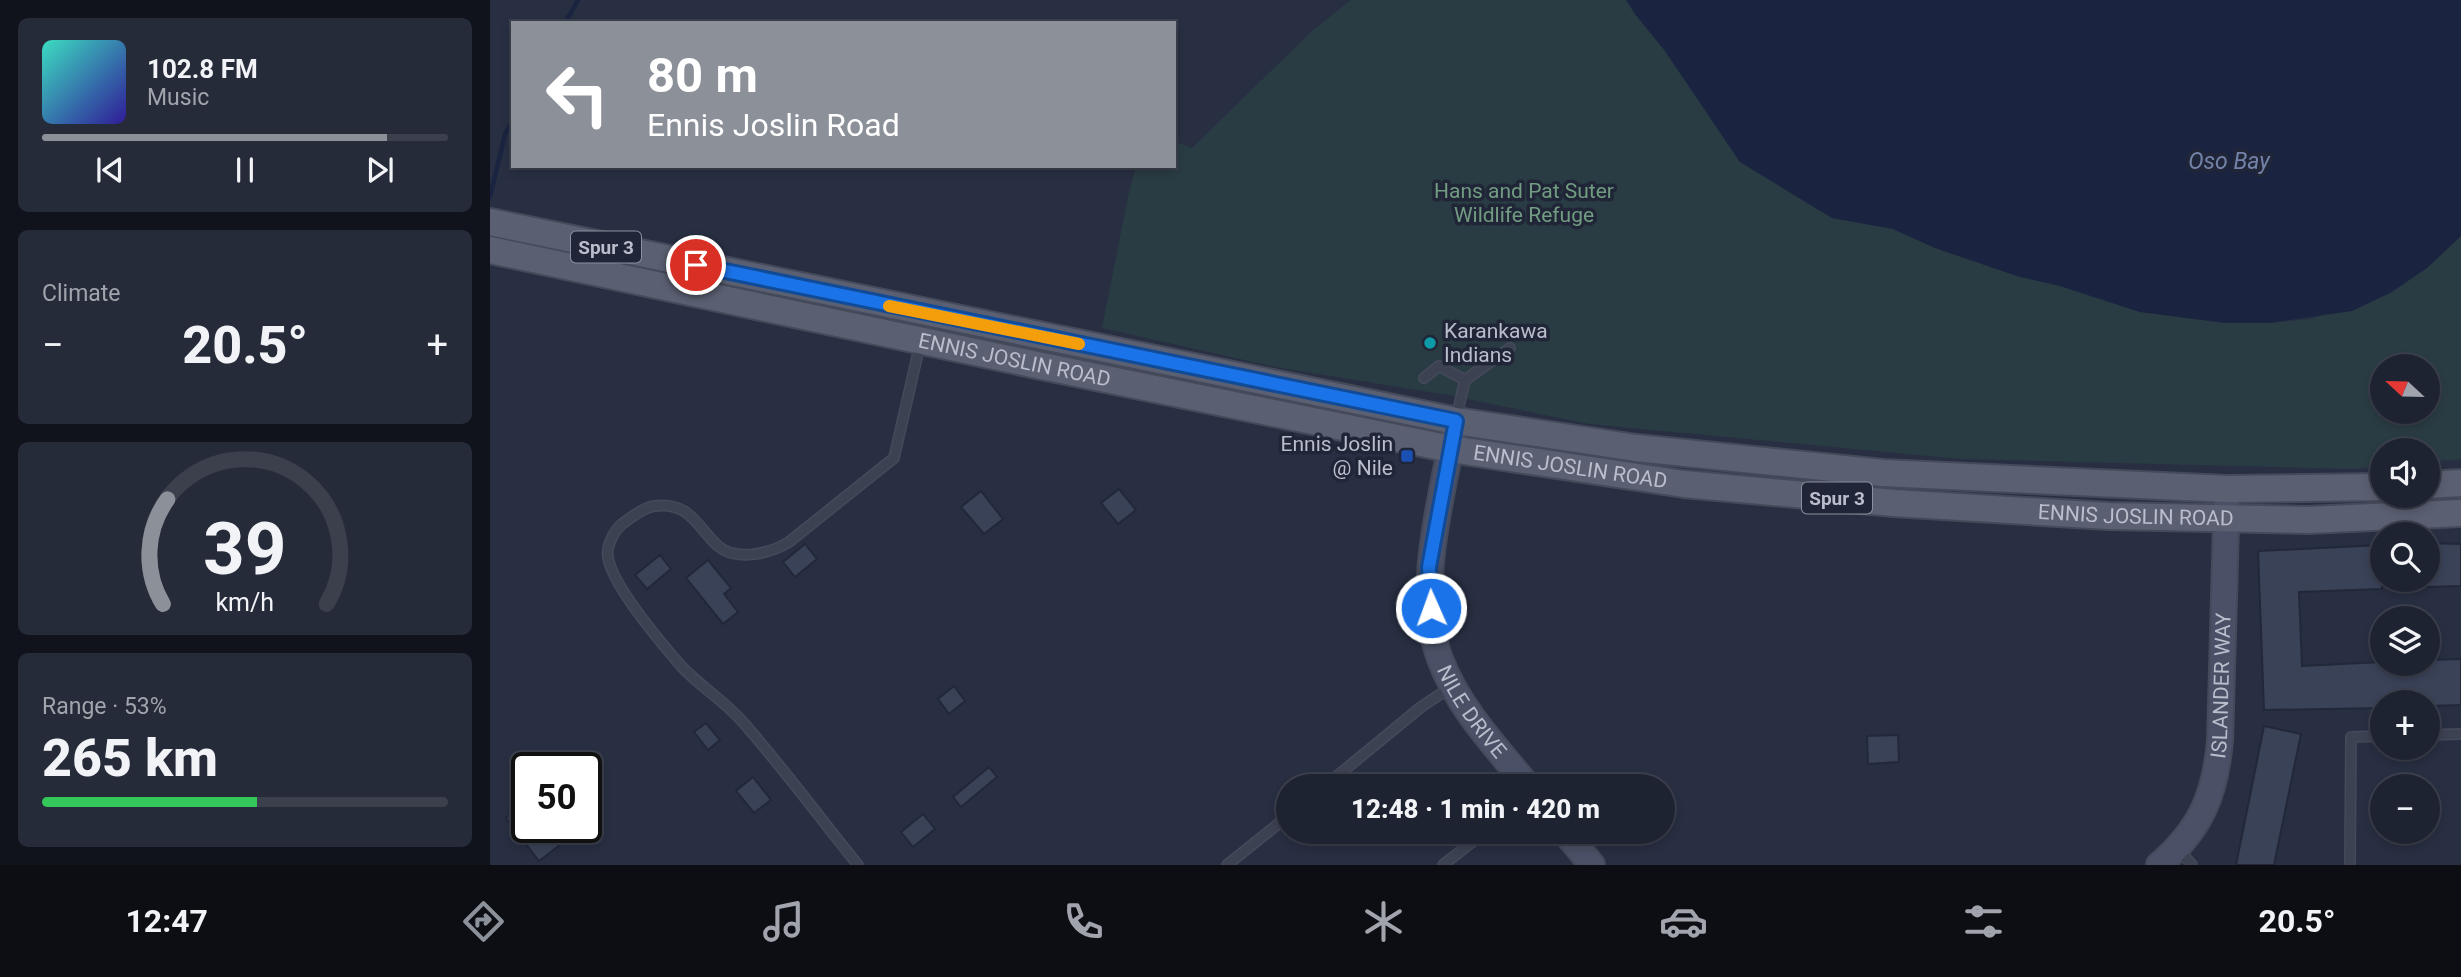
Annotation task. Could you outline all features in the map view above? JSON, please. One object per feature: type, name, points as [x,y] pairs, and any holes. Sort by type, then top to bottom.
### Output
[{"type":"main road","name":"ENNIS JOSLIN ROAD","points":[[490,222],[1456,421],[1636,448],[1884,474],[2227,489],[2370,487]]},
{"type":"main road","name":"ENNIS JOSLIN ROAD","points":[[490,250],[1451,449],[1684,484],[1881,502],[2108,516],[2308,520],[2461,513]]},
{"type":"main road","points":[[921,341],[927,313]]},
{"type":"main road","name":"NILE DRIVE","points":[[1456,421],[1429,567],[1433,632],[1439,658],[1472,718],[1518,774]]},
{"type":"main road","points":[[2440,485],[2461,484]]},
{"type":"main road","name":"ISLANDER WAY","points":[[2159,865],[2185,857],[2217,774],[2227,489]]},
{"type":"main road","points":[[1573,844],[1586,863]]},
{"type":"lane","points":[[858,865],[740,719],[683,668],[620,588],[607,556],[617,529],[632,516],[652,506],[669,506],[686,512],[720,548],[737,554],[772,552],[789,542],[894,458],[921,341]]},
{"type":"lane","points":[[1456,421],[1465,380],[1510,348]]},
{"type":"lane","points":[[1424,377],[1440,366],[1465,380]]},
{"type":"lane","points":[[1340,774],[1421,707],[1453,686]]},
{"type":"lane","points":[[2440,735],[2461,734]]},
{"type":"lane","points":[[2350,865],[2351,737],[2370,736]]},
{"type":"lane","points":[[1227,865],[1276,826]]},
{"type":"lane","points":[[1443,865],[1470,844]]},
{"type":"green space","name":"Hans and Pat Suter Wildlife Refuge","points":[[1351,0],[1626,0],[1665,51],[1740,162],[1832,218],[1893,229],[1935,248],[2017,276],[2060,286],[2140,312],[2226,323],[2311,319],[2390,293],[2427,268],[2461,236],[2461,459],[2440,461],[2440,438],[2370,438],[2370,467],[2354,469],[1961,459],[1589,424],[1448,395],[1275,367],[1102,328],[1135,168],[1176,168],[1176,142],[1192,148],[1312,31]]},
{"type":"water","name":"Oso Bay","points":[[1626,0],[2461,0],[2461,236],[2427,268],[2390,293],[2352,311],[2269,323],[2226,323],[2140,312],[2060,286],[2017,276],[1935,248],[1893,229],[1832,218],[1740,162],[1665,51]]},
{"type":"building","points":[[1119,489],[1136,510],[1118,524],[1101,503]]},
{"type":"building","points":[[981,491],[1003,519],[984,534],[961,507]]},
{"type":"building","points":[[2440,543],[2461,544],[2461,586],[2440,587]]},
{"type":"building","points":[[805,544],[817,559],[795,577],[783,562]]},
{"type":"building","points":[[2370,546],[2370,589],[2299,592],[2302,666],[2370,663],[2370,676],[2440,676],[2440,660],[2461,659],[2461,705],[2440,706],[2440,690],[2370,690],[2370,708],[2264,710],[2258,551]]},
{"type":"building","points":[[660,555],[671,569],[647,589],[635,575]]},
{"type":"building","points":[[708,560],[731,588],[724,594],[738,612],[723,624],[686,578]]},
{"type":"building","points":[[954,686],[965,701],[949,714],[938,699]]},
{"type":"building","points":[[706,723],[720,740],[708,750],[694,732]]},
{"type":"building","points":[[2264,726],[2301,734],[2274,865],[2236,865]]},
{"type":"building","points":[[1898,735],[1899,762],[1868,764],[1867,736]]},
{"type":"building","points":[[989,767],[997,777],[961,807],[953,797]]},
{"type":"building","points":[[753,777],[771,800],[754,813],[736,791]]},
{"type":"building","points":[[923,814],[935,829],[913,847],[901,832]]},
{"type":"building","points":[[525,843],[562,843],[539,861]]},
{"type":"waterway","points":[[566,21],[578,0]]},
{"type":"waterway","points":[[490,197],[505,134],[511,124]]},
{"type":"slow traffic","points":[[889,306],[1079,344]]},
{"type":"place","name":"Karankawa Indians","points":[[1430,343]]},
{"type":"place","name":"Ennis Joslin @ Nile","points":[[1407,456]]},
{"type":"route","points":[[696,265],[1456,421],[1429,567],[1431,608]]}]
